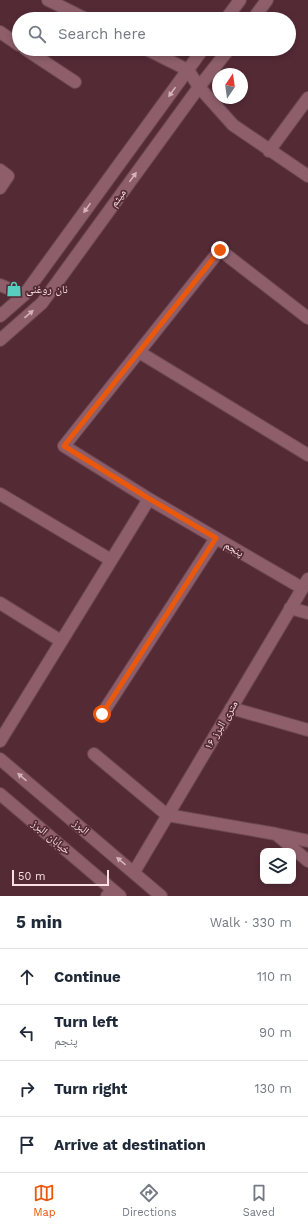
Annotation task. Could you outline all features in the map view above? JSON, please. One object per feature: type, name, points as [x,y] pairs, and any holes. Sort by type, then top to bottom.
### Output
[{"type":"street","points":[[48,0],[72,12]]},
{"type":"street","points":[[231,12],[240,0]]},
{"type":"street","points":[[258,12],[267,0]]},
{"type":"street","points":[[0,32],[12,40]]},
{"type":"street","points":[[36,56],[75,82]]},
{"type":"street","points":[[160,56],[188,70],[199,87],[233,126],[308,176]]},
{"type":"street","name":"میثم","points":[[0,316],[24,295],[198,56]]},
{"type":"street","name":"میثم","points":[[0,340],[42,303],[199,87],[223,56]]},
{"type":"street","points":[[269,151],[308,98]]},
{"type":"street","points":[[0,170],[8,176],[0,188]]},
{"type":"street","points":[[308,318],[220,250],[139,352],[308,455]]},
{"type":"street","points":[[0,285],[24,295]]},
{"type":"street","name":"پنجم","points":[[139,352],[64,446],[216,538],[305,584]]},
{"type":"street","points":[[0,494],[111,560]]},
{"type":"street","points":[[0,741],[148,498]]},
{"type":"street","points":[[102,714],[216,538]]},
{"type":"street","name":"۱۶ متری البرز","points":[[134,872],[305,584]]},
{"type":"street","points":[[0,603],[61,641]]},
{"type":"street","points":[[290,608],[308,613]]},
{"type":"street","points":[[231,708],[308,730]]},
{"type":"street","points":[[94,754],[167,815],[308,841]]},
{"type":"street","name":"البرز","points":[[0,759],[161,896]]},
{"type":"street","name":"خیابان البرز","points":[[0,794],[113,894]]},
{"type":"street","points":[[276,834],[308,861]]},
{"type":"place","name":"نان روغنی","points":[[14,289]]},
{"type":"route","points":[[102,714],[216,538],[64,446],[220,250]]}]
